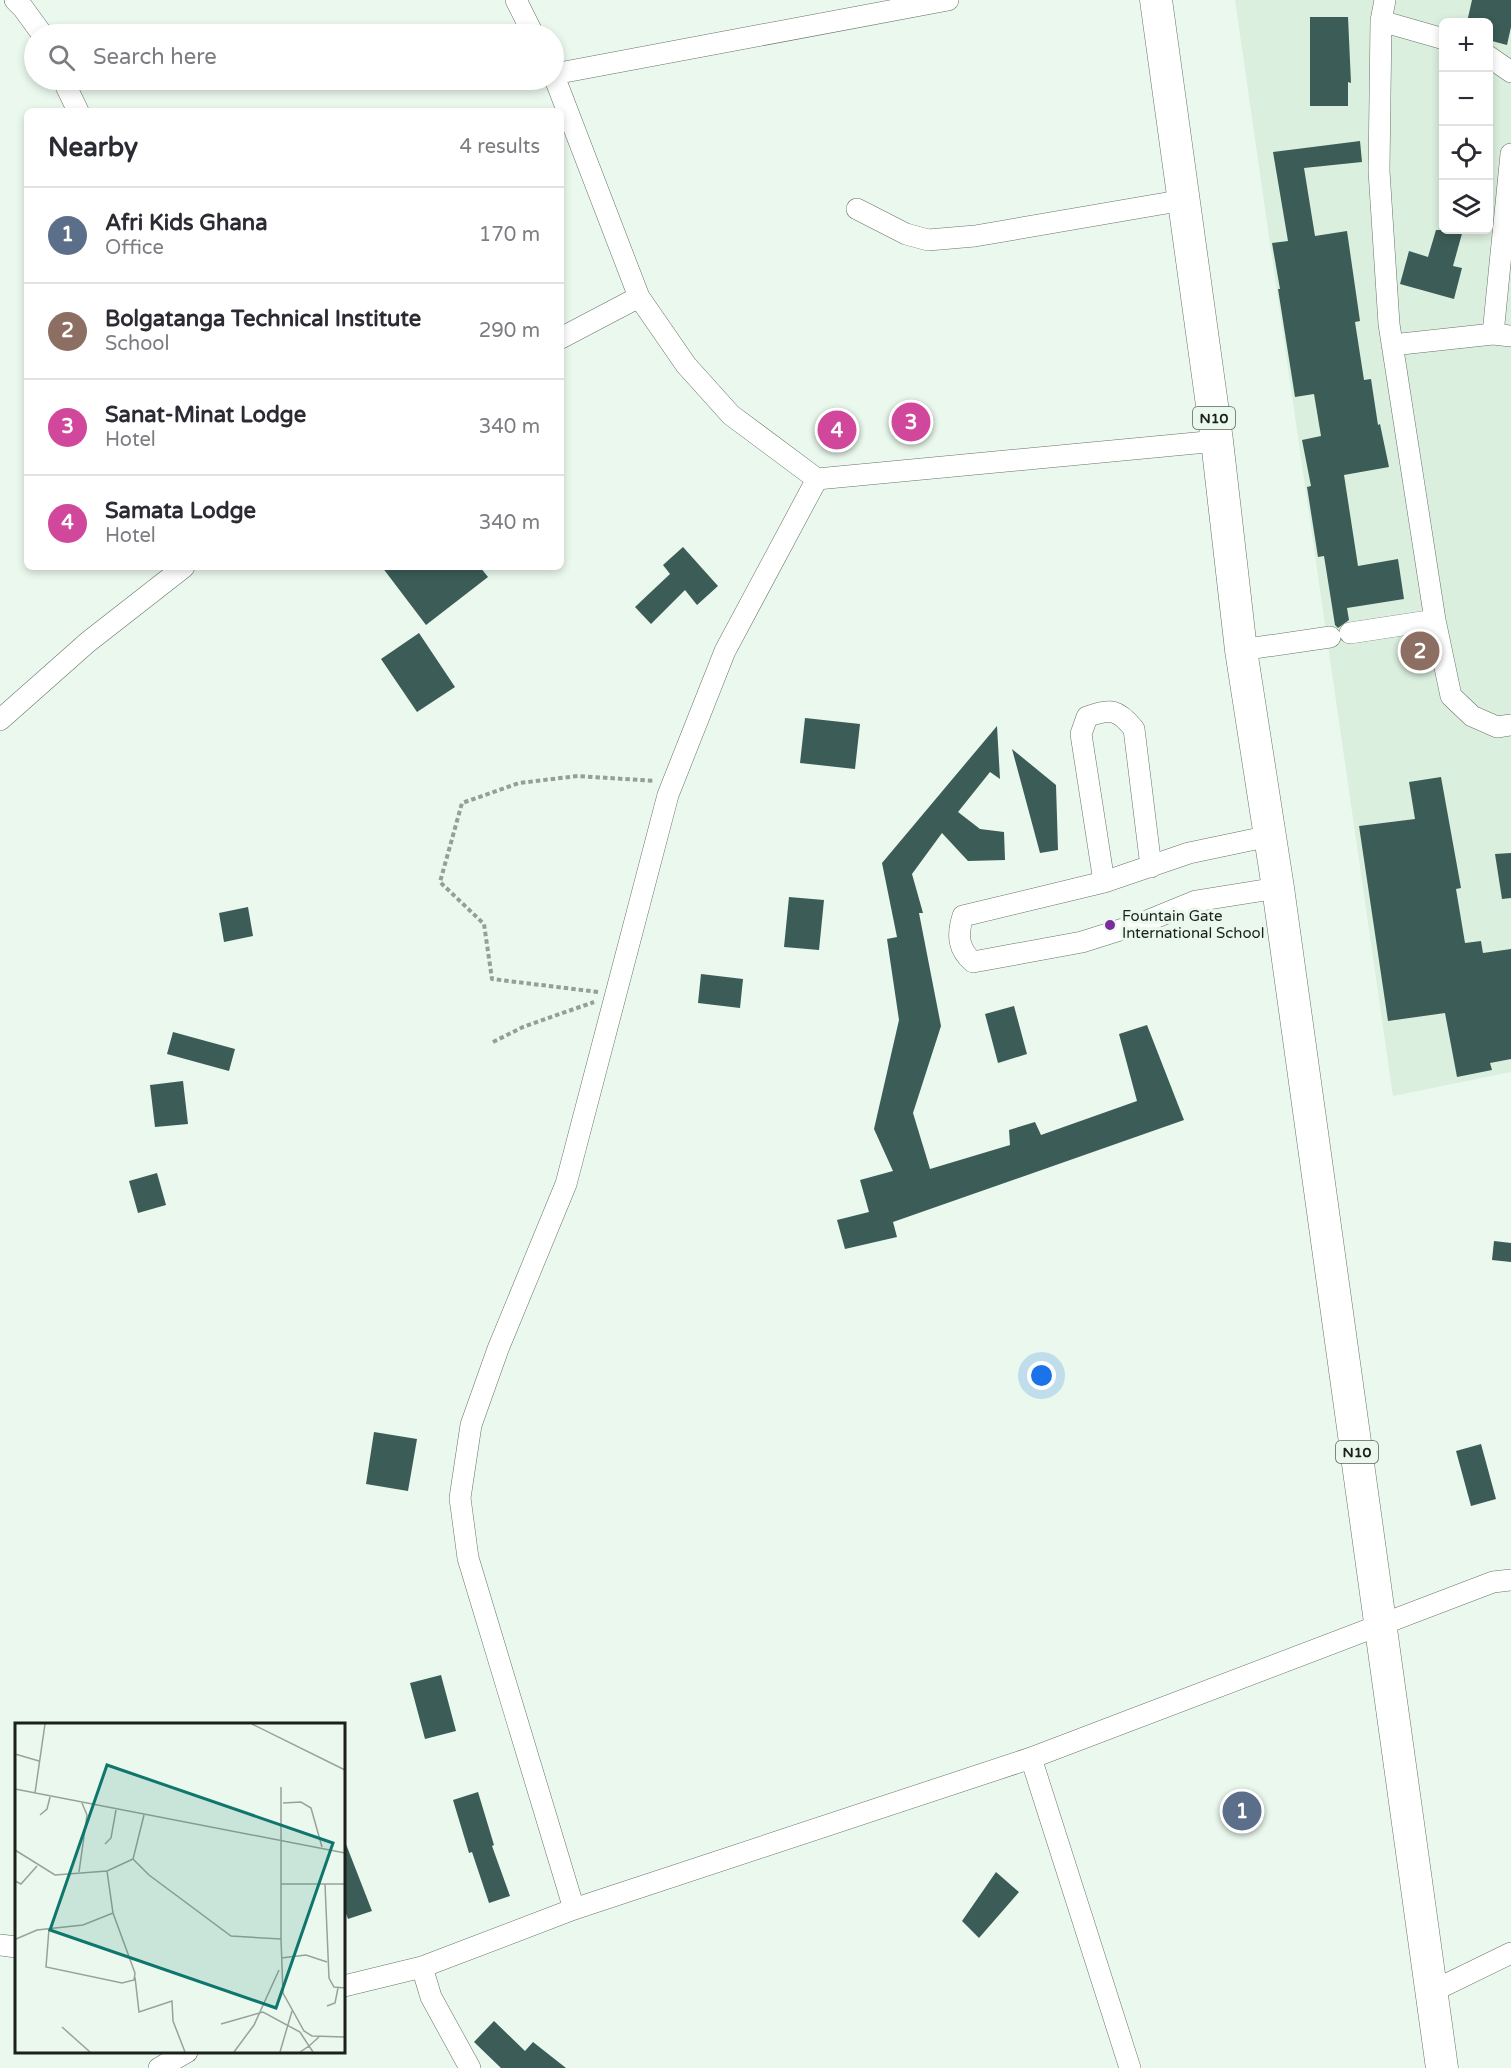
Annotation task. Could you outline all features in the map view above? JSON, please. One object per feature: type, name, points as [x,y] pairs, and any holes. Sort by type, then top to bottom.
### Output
[{"type":"highway","name":"N10","points":[[1156,0],[1217,441],[1241,650],[1278,888],[1442,2068]]},
{"type":"street","points":[[15,0],[34,24]]},
{"type":"street","points":[[516,0],[528,24]]},
{"type":"street","points":[[564,73],[948,0]]},
{"type":"street","points":[[1385,0],[1381,21],[1379,171],[1392,345],[1435,620],[1451,696],[1472,716],[1497,727],[1511,725]]},
{"type":"street","points":[[1381,21],[1439,38]]},
{"type":"street","points":[[1493,59],[1511,72]]},
{"type":"street","points":[[68,90],[77,108]]},
{"type":"street","points":[[560,90],[639,297],[686,365],[731,415],[817,479],[1217,441]]},
{"type":"street","points":[[1392,345],[1502,335],[1511,154]]},
{"type":"street","points":[[857,209],[906,234],[928,240],[975,236],[1184,200]]},
{"type":"street","points":[[564,336],[639,297]]},
{"type":"street","points":[[574,1909],[468,1558],[460,1498],[471,1425],[498,1349],[566,1184],[668,795],[725,651],[817,479]]},
{"type":"street","points":[[0,720],[88,642],[180,570]]},
{"type":"street","points":[[1241,650],[1435,620]]},
{"type":"street","points":[[1104,882],[1081,734],[1087,717],[1106,710],[1123,716],[1134,729],[1151,867]]},
{"type":"street","points":[[1270,836],[1189,853],[1104,882],[963,916],[958,931],[962,953],[973,962],[1082,942],[1142,923],[1196,901],[1278,888]]},
{"type":"street","points":[[345,1986],[422,1967],[574,1909],[1031,1758],[1381,1627],[1493,1582],[1511,1580]]},
{"type":"street","points":[[1031,1758],[1130,2068]]},
{"type":"street","points":[[0,1945],[15,1947]]},
{"type":"street","points":[[1431,1992],[1511,1953]]},
{"type":"street","points":[[422,1967],[431,1997],[470,2068]]},
{"type":"street","points":[[159,2068],[185,2053]]},
{"type":"path","points":[[617,994],[492,979],[484,924],[440,882],[462,803],[519,783],[578,776],[656,781]]},
{"type":"path","points":[[493,1042],[523,1027],[617,994]]},
{"type":"shaded area","points":[[1235,0],[1511,0],[1511,1072],[1393,1096]]},
{"type":"building","points":[[1472,0],[1511,0],[1511,27],[1507,45],[1493,41],[1493,18],[1468,18]]},
{"type":"building","points":[[1310,17],[1348,17],[1351,83],[1348,82],[1348,106],[1310,106]]},
{"type":"building","points":[[1360,141],[1362,162],[1304,168],[1315,236],[1347,231],[1360,321],[1355,322],[1364,380],[1371,379],[1378,425],[1380,424],[1389,467],[1344,475],[1358,566],[1398,559],[1404,599],[1347,608],[1349,620],[1338,628],[1335,625],[1324,556],[1318,557],[1307,487],[1311,486],[1302,440],[1321,436],[1314,394],[1295,397],[1278,289],[1280,289],[1272,243],[1288,241],[1273,152]]},
{"type":"building","points":[[1436,230],[1439,230],[1439,234],[1462,234],[1453,266],[1462,268],[1454,299],[1400,284],[1409,251],[1428,257]]},
{"type":"building","points":[[683,547],[718,586],[697,605],[685,590],[651,624],[635,607],[670,574],[663,565]]},
{"type":"building","points":[[384,570],[482,570],[488,577],[426,625]]},
{"type":"building","points":[[419,633],[455,687],[417,712],[381,659]]},
{"type":"building","points":[[805,718],[860,724],[855,769],[800,763]]},
{"type":"building","points":[[997,726],[1000,779],[990,772],[958,812],[980,829],[1004,832],[1005,860],[968,861],[942,833],[912,874],[923,913],[919,913],[941,1026],[913,1113],[930,1169],[1010,1145],[1009,1130],[1035,1122],[1041,1135],[1137,1101],[1119,1034],[1147,1025],[1184,1120],[893,1222],[897,1237],[845,1249],[837,1220],[869,1212],[860,1180],[893,1171],[874,1129],[899,1020],[887,939],[897,937],[882,863]]},
{"type":"building","points":[[1012,749],[1056,785],[1058,850],[1040,853]]},
{"type":"building","points":[[1441,777],[1461,888],[1456,889],[1465,943],[1481,941],[1483,953],[1511,949],[1511,1059],[1490,1063],[1492,1070],[1457,1077],[1445,1013],[1388,1021],[1359,826],[1415,819],[1409,782]]},
{"type":"building","points":[[1511,853],[1511,898],[1502,899],[1495,854]]},
{"type":"building","points":[[789,897],[824,900],[819,950],[784,947]]},
{"type":"building","points":[[248,907],[253,936],[224,942],[219,913]]},
{"type":"building","points":[[701,974],[743,979],[740,1008],[698,1003]]},
{"type":"building","points":[[1014,1006],[1027,1054],[998,1063],[985,1014]]},
{"type":"building","points":[[173,1032],[235,1049],[229,1071],[167,1054]]},
{"type":"building","points":[[183,1081],[188,1124],[155,1127],[150,1085]]},
{"type":"building","points":[[157,1173],[166,1205],[138,1213],[129,1181]]},
{"type":"building","points":[[1494,1241],[1511,1243],[1511,1262],[1492,1260]]},
{"type":"building","points":[[374,1432],[417,1439],[408,1491],[366,1484]]},
{"type":"building","points":[[1481,1444],[1496,1499],[1471,1506],[1456,1451]]},
{"type":"building","points":[[441,1675],[456,1731],[425,1739],[410,1683]]},
{"type":"building","points":[[478,1792],[494,1845],[492,1846],[510,1896],[489,1903],[472,1852],[469,1853],[453,1800]]},
{"type":"building","points":[[345,1842],[372,1911],[348,1919],[345,1911]]},
{"type":"building","points":[[996,1872],[1019,1892],[979,1938],[962,1921]]},
{"type":"building","points":[[494,2021],[525,2051],[533,2042],[566,2068],[501,2068],[474,2042]]},
{"type":"place","name":"Sanat-Minat Lodge","points":[[911,422]]},
{"type":"place","name":"Samata Lodge","points":[[837,430]]},
{"type":"place","name":"Bolgatanga Technical Institute","points":[[1420,651]]},
{"type":"place","name":"Fountain Gate International School","points":[[1110,925]]},
{"type":"place","name":"Afri Kids Ghana","points":[[1242,1811]]}]
